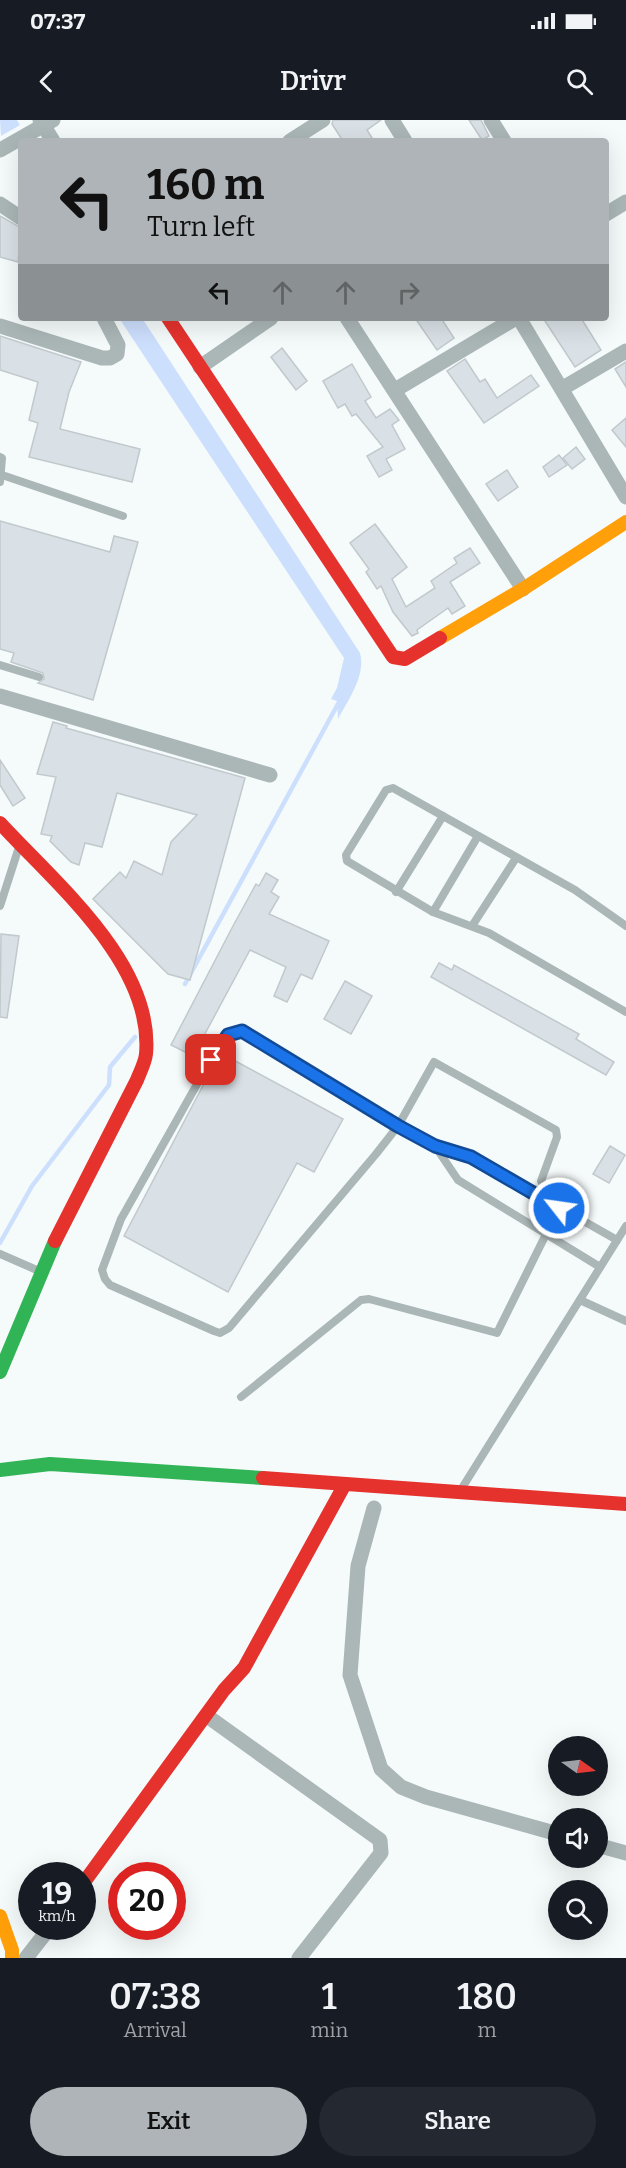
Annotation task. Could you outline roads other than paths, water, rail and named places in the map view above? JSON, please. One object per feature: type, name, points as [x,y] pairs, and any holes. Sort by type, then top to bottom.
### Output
[{"type":"street","points":[[295,138],[322,120]]},
{"type":"street","points":[[392,120],[403,138]]},
{"type":"street","points":[[491,120],[502,138]]},
{"type":"street","points":[[22,138],[45,122],[52,138]]},
{"type":"street","points":[[2,149],[18,140]]},
{"type":"street","points":[[609,212],[626,202]]},
{"type":"street","points":[[0,204],[18,216]]},
{"type":"street","points":[[0,326],[102,358],[110,358],[117,354],[118,345],[106,321]]},
{"type":"street","points":[[170,321],[393,657],[405,659],[523,589],[626,522]]},
{"type":"street","points":[[200,367],[267,321]]},
{"type":"street","points":[[348,321],[523,589]]},
{"type":"street","points":[[395,390],[512,321]]},
{"type":"street","points":[[519,321],[563,388],[626,497]]},
{"type":"street","points":[[563,388],[626,351]]},
{"type":"street","points":[[0,696],[270,775]]},
{"type":"street","points":[[0,823],[118,955],[140,998],[147,1036],[146,1055],[137,1080],[40,1272],[0,1372]]},
{"type":"street","points":[[0,1470],[50,1464],[80,1465],[626,1504]]},
{"type":"street","points":[[96,1866],[244,1668],[345,1484]]},
{"type":"street","points":[[374,1508],[358,1566],[351,1675],[381,1769],[401,1787],[426,1797],[548,1831]]},
{"type":"street","points":[[207,1716],[380,1840],[381,1853],[298,1958]]},
{"type":"street","points":[[608,1848],[626,1853]]},
{"type":"street","points":[[0,1916],[12,1950],[12,1958]]},
{"type":"street","points":[[26,1958],[40,1940]]},
{"type":"lane","points":[[0,457],[1,478],[123,516]]},
{"type":"lane","points":[[0,665],[39,677]]},
{"type":"lane","points":[[626,926],[575,890],[393,788],[386,790],[346,858],[396,892],[433,912],[472,926],[626,1012]]},
{"type":"lane","points":[[396,892],[443,816]]},
{"type":"lane","points":[[433,912],[478,836]]},
{"type":"lane","points":[[0,906],[19,846]]},
{"type":"lane","points":[[472,926],[516,858]]},
{"type":"lane","points":[[241,1397],[361,1300],[369,1299],[490,1334],[497,1333],[559,1208],[557,1197],[541,1181],[557,1137],[556,1130],[436,1062],[432,1062],[398,1126],[225,1331],[214,1331],[110,1285],[105,1280],[104,1263],[121,1219],[222,1040],[228,1035],[242,1031],[249,1034],[398,1126],[435,1146],[471,1157],[559,1208],[617,1240]]},
{"type":"lane","points":[[435,1146],[458,1180],[548,1233],[600,1267]]},
{"type":"lane","points":[[459,1492],[626,1226]]},
{"type":"lane","points":[[0,1254],[40,1272]]},
{"type":"lane","points":[[580,1300],[626,1322]]},
{"type":"water","points":[[0,120],[17,120],[20,125],[1,136]]},
{"type":"water","points":[[121,321],[144,321],[360,653],[358,679],[338,719],[337,701],[331,699],[337,688],[344,658]]},
{"type":"waterway","points":[[185,984],[339,702]]},
{"type":"waterway","points":[[0,1243],[32,1186],[109,1085],[110,1067],[135,1037]]}]
